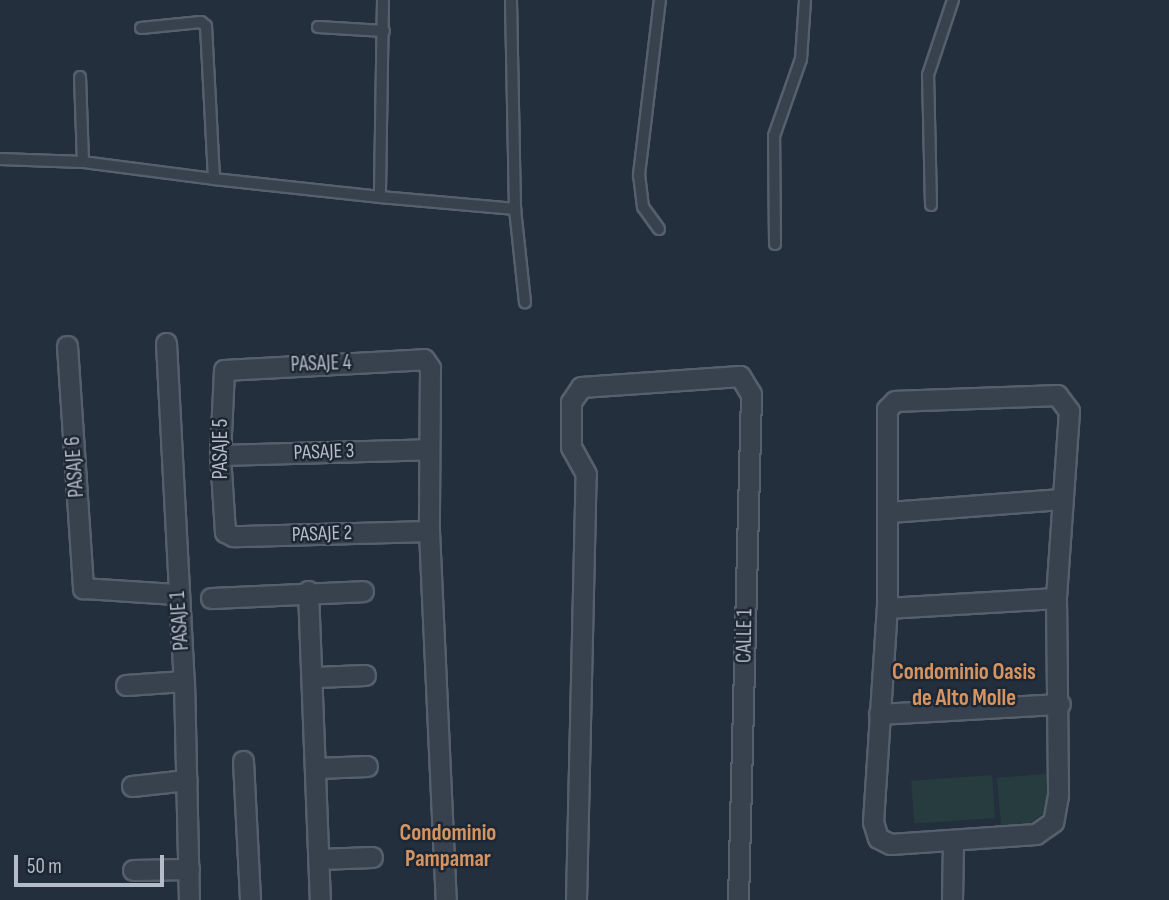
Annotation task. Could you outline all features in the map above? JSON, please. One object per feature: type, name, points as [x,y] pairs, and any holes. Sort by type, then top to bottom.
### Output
[{"type":"street","name":"PASAJE 1","points":[[166,343],[177,594],[184,681],[189,900]]},
{"type":"street","name":"PASAJE 6","points":[[67,346],[83,588],[177,594]]},
{"type":"street","name":"PASAJE 4","points":[[221,376],[229,367],[424,359],[430,369],[429,449]]},
{"type":"street","name":"PASAJE 5","points":[[221,376],[222,523]]},
{"type":"street","name":"CALLE 1","points":[[576,900],[586,474],[571,447],[570,402],[582,387],[740,376],[751,394],[738,900]]},
{"type":"street","points":[[1057,395],[1069,411],[1056,598],[1060,704],[1058,795],[1053,822],[1036,835],[953,843],[890,844],[878,838],[873,822],[887,608],[889,512],[884,420],[895,401],[1057,395]]},
{"type":"street","name":"PASAJE 3","points":[[220,455],[429,449]]},
{"type":"street","points":[[429,449],[429,531],[446,900]]},
{"type":"street","points":[[889,512],[1062,499]]},
{"type":"street","name":"PASAJE 2","points":[[222,523],[233,536],[429,531]]},
{"type":"street","points":[[308,591],[314,677],[320,900]]},
{"type":"street","points":[[211,598],[308,591],[362,591]]},
{"type":"street","points":[[887,608],[1056,598]]},
{"type":"street","points":[[314,677],[365,675]]},
{"type":"street","points":[[126,685],[184,681]]},
{"type":"street","points":[[880,715],[1060,704]]},
{"type":"street","points":[[243,761],[250,900]]},
{"type":"street","points":[[317,768],[367,766]]},
{"type":"street","points":[[132,786],[187,780]]},
{"type":"street","points":[[952,900],[953,843]]},
{"type":"street","points":[[319,859],[372,857]]},
{"type":"street","points":[[133,870],[190,869]]},
{"type":"lane","points":[[380,197],[383,0]]},
{"type":"lane","points":[[510,0],[515,209],[526,302]]},
{"type":"lane","points":[[659,229],[643,207],[639,175],[660,0]]},
{"type":"lane","points":[[775,244],[774,136],[801,59],[806,0]]},
{"type":"lane","points":[[931,205],[928,75],[953,0]]},
{"type":"lane","points":[[141,28],[201,22],[206,26],[214,179]]},
{"type":"lane","points":[[318,27],[384,30]]},
{"type":"lane","points":[[80,77],[83,162]]},
{"type":"lane","points":[[0,159],[83,162],[214,179],[515,209]]},
{"type":"green space","points":[[1052,773],[1047,811],[1030,823],[1001,826],[997,778]]},
{"type":"green space","points":[[992,775],[995,818],[914,824],[911,781]]},
{"type":"district","name":"Condominio Oasis de Alto Molle","points":[[964,685]]},
{"type":"district","name":"Condominio Pampamar","points":[[448,846]]}]
